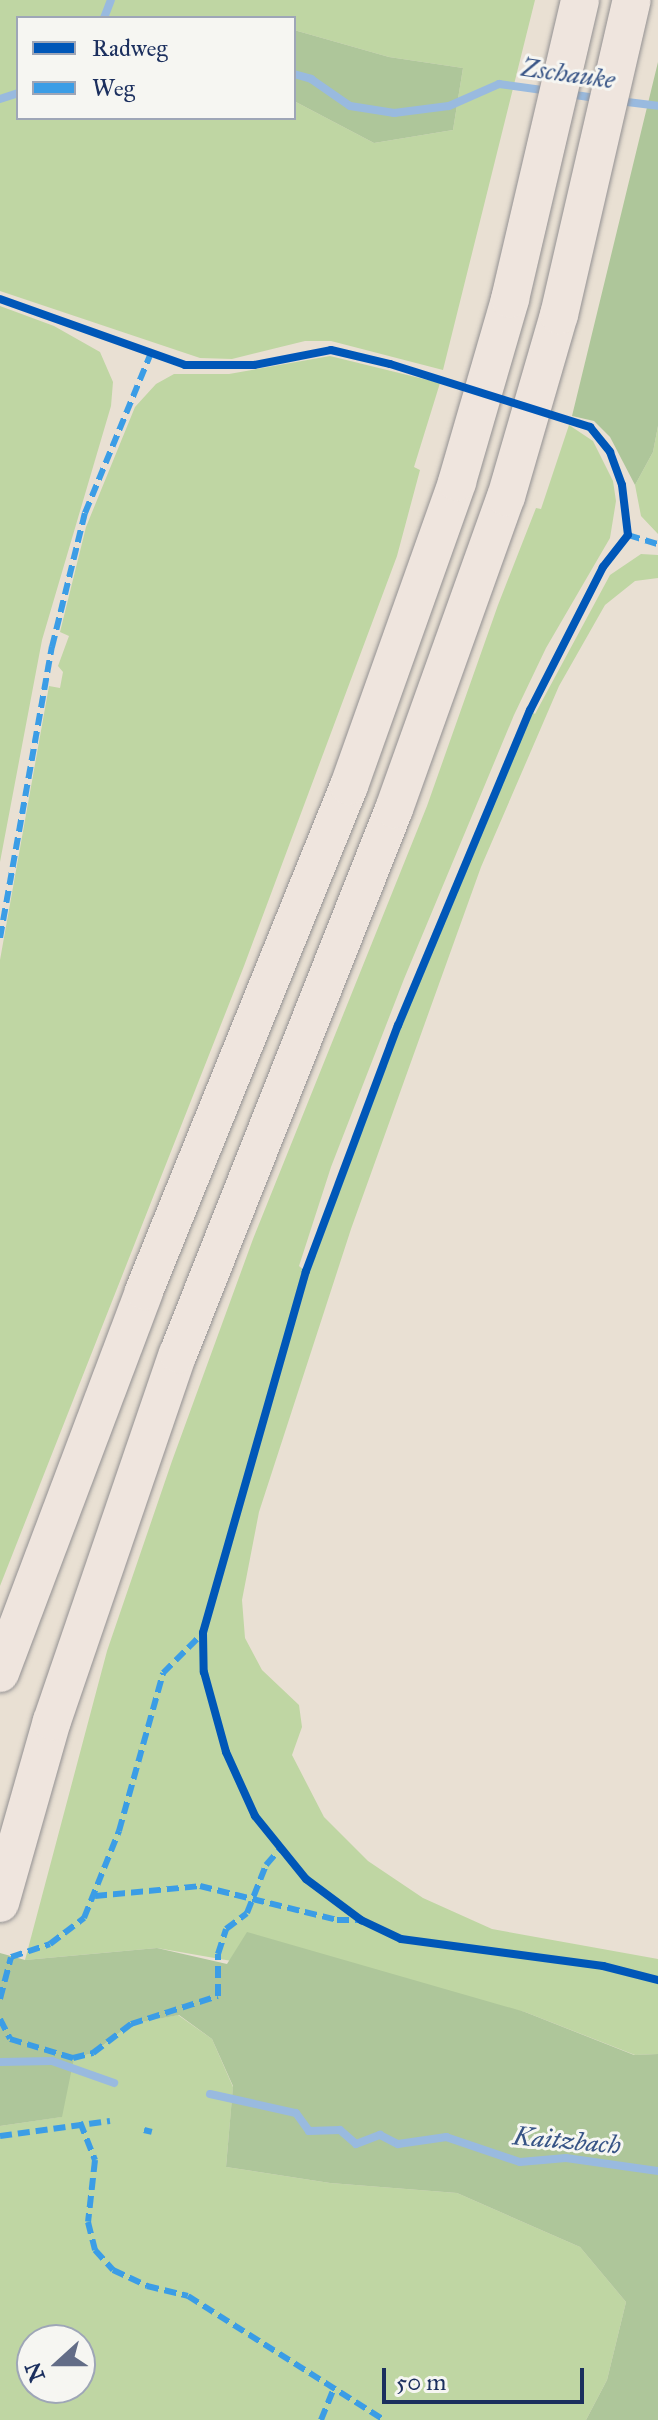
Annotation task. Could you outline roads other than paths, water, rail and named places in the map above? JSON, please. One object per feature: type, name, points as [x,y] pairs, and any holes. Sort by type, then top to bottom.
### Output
[{"type":"highway","points":[[0,1673],[144,1291],[349,786],[457,482],[510,299],[580,0]]},
{"type":"highway","points":[[0,1903],[52,1721],[178,1354],[394,809],[506,497],[559,315],[632,0]]},
{"type":"waterway","points":[[105,16],[111,0]]},
{"type":"waterway","name":"Zschauke","points":[[296,75],[311,79],[350,106],[394,113],[449,106],[499,84],[550,91]]},
{"type":"waterway","name":"Zschauke","points":[[0,99],[16,94]]},
{"type":"waterway","name":"Zschauke","points":[[568,94],[598,98]]},
{"type":"waterway","name":"Zschauke","points":[[619,101],[658,106]]},
{"type":"waterway","name":"Kaitzbach","points":[[0,2062],[52,2061],[114,2083]]},
{"type":"waterway","name":"Kaitzbach","points":[[210,2094],[296,2113],[309,2131],[340,2130],[356,2144],[380,2135],[398,2144],[446,2137],[520,2162],[566,2158],[658,2171]]}]
